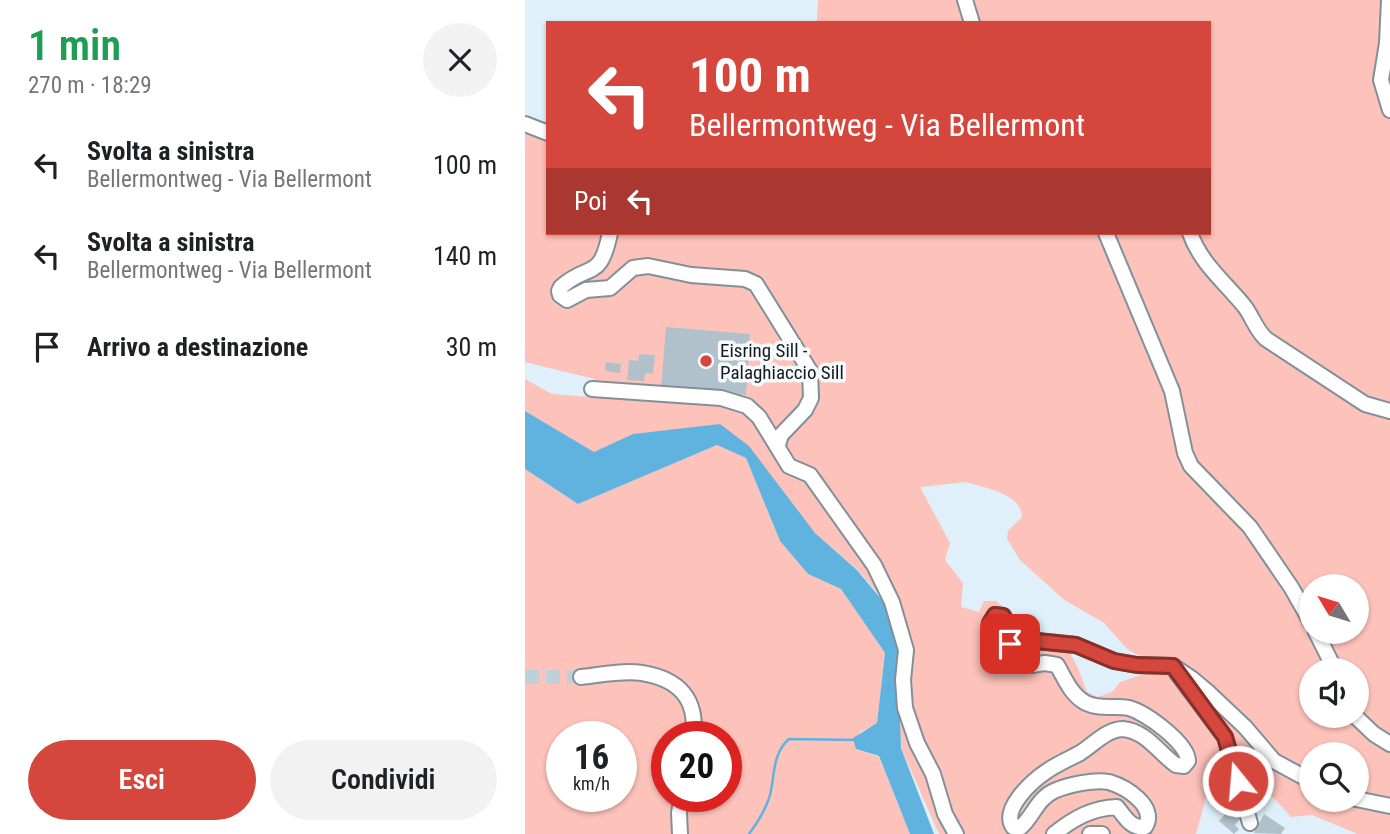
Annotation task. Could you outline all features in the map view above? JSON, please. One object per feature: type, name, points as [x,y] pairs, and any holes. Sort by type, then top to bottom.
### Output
[{"type":"street","points":[[965,0],[971,21]]},
{"type":"street","points":[[1389,0],[1388,32],[1381,80],[1390,110]]},
{"type":"street","points":[[525,124],[546,132]]},
{"type":"street","points":[[610,235],[607,248],[598,265],[561,287],[559,291],[563,298],[567,300],[586,290],[610,288],[633,268],[648,266],[691,275],[745,279],[760,289],[775,318],[810,372],[811,398],[805,410],[781,435],[778,445]]},
{"type":"street","points":[[1106,235],[1172,391],[1185,453],[1191,466],[1250,527],[1299,602]]},
{"type":"street","points":[[1191,235],[1205,262],[1248,311],[1266,339],[1365,404],[1390,411]]},
{"type":"street","points":[[592,389],[722,398],[747,406],[759,417],[789,466],[810,475],[874,565],[892,602],[906,650],[903,680],[905,708],[917,743],[933,774],[945,814],[956,834]]},
{"type":"street","points":[[1054,834],[1083,814],[1099,808],[1117,807],[1132,825],[1138,828],[1145,827],[1150,820],[1142,804],[1126,790],[1109,782],[1097,781],[1056,790],[1042,798],[1021,827],[1013,827],[1009,821],[1010,812],[1030,786],[1047,771],[1081,752],[1105,734],[1120,729],[1134,732],[1153,743],[1176,765],[1184,766],[1188,761],[1188,754],[1164,729],[1139,712],[1127,707],[1104,708],[1088,704],[1075,695],[1056,665],[1033,665],[1021,657],[990,623],[995,615],[1003,616],[1009,626],[1027,640],[1076,645],[1114,661],[1173,666],[1209,693],[1245,727],[1274,761],[1299,775]]},
{"type":"street","points":[[1173,666],[1225,737],[1251,823]]},
{"type":"street","points":[[581,677],[640,672],[665,679],[679,689],[692,704],[694,721]]},
{"type":"street","points":[[1368,728],[1390,744]]},
{"type":"street","points":[[1369,802],[1390,806]]},
{"type":"street","points":[[679,812],[680,834]]},
{"type":"street","points":[[1090,834],[1103,834]]},
{"type":"shaded area","points":[[818,0],[1390,0],[1390,834],[1358,834],[1312,815],[1291,817],[1254,776],[1238,794],[1211,780],[1196,834],[964,834],[951,811],[942,778],[915,718],[911,679],[913,660],[898,617],[857,569],[815,533],[719,424],[594,452],[525,411],[525,379],[552,394],[590,397],[594,379],[525,362],[525,125],[546,129],[546,235],[1211,235],[1211,21],[815,21]],"holes":[[[966,482],[1009,497],[1020,509],[1022,517],[1008,531],[1007,539],[1020,560],[1063,599],[1104,623],[1128,650],[1164,667],[1120,682],[1112,692],[1098,697],[1087,692],[1074,660],[1063,647],[1030,636],[1025,625],[996,601],[984,601],[979,612],[961,607],[963,583],[945,560],[950,543],[920,487]]]},
{"type":"shaded area","points":[[717,445],[746,458],[780,541],[808,574],[841,589],[885,653],[877,724],[860,732],[856,749],[879,757],[910,834],[525,834],[525,469],[578,504]]},
{"type":"shaded area","points":[[905,722],[950,834],[939,834],[902,750],[898,724]]},
{"type":"water","points":[[525,411],[594,452],[633,434],[720,424],[749,446],[815,533],[857,570],[896,617],[901,748],[934,834],[910,834],[879,756],[856,749],[853,738],[877,723],[885,653],[841,589],[808,574],[780,541],[746,458],[717,445],[578,504],[525,469]]},
{"type":"building","name":"Eisring Sill - Palaghiaccio Sill","points":[[666,327],[750,334],[746,395],[661,389]]},
{"type":"building","points":[[639,354],[655,355],[653,374],[645,373],[644,381],[627,380],[629,360],[638,361]]},
{"type":"building","points":[[606,362],[621,364],[620,373],[605,371]]},
{"type":"building","points":[[1232,806],[1242,816],[1235,825],[1239,829],[1234,834],[1219,821]]},
{"type":"building","points":[[1264,814],[1285,828],[1281,834],[1254,833]]},
{"type":"waterway","points":[[749,834],[766,805],[777,758],[789,739],[856,740]]},
{"type":"tunnel","points":[[525,677],[581,677]]},
{"type":"place","name":"Eisring Sill - Palaghiaccio Sill","points":[[706,361]]},
{"type":"route","points":[[1010,644],[990,623],[995,615],[1003,616],[1009,626],[1027,640],[1076,645],[1114,661],[1173,666],[1225,737],[1238,781]]}]
